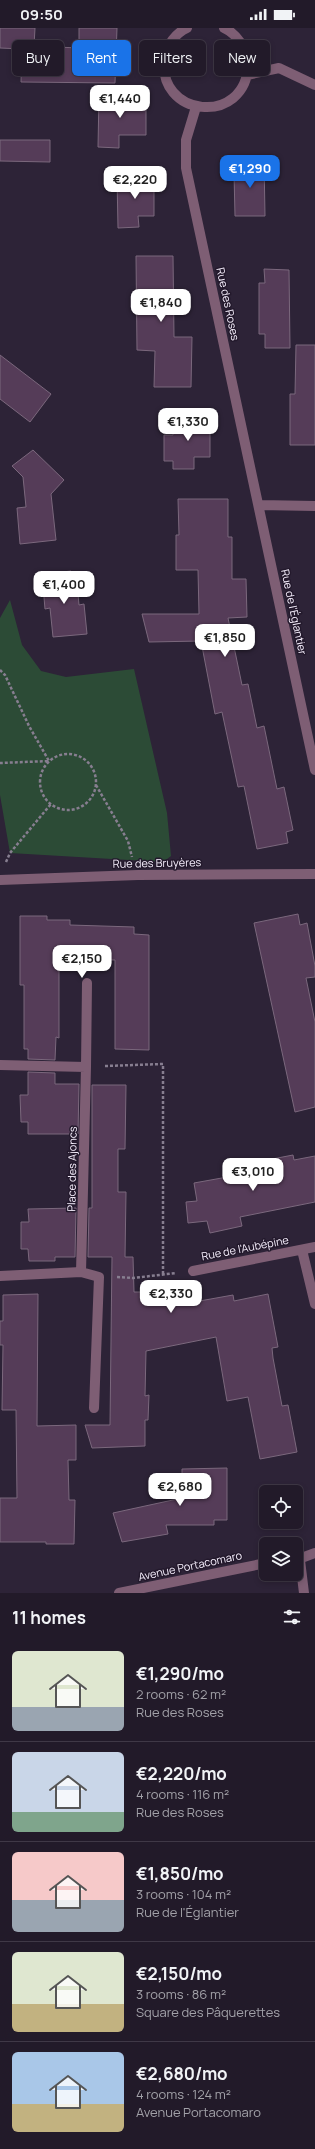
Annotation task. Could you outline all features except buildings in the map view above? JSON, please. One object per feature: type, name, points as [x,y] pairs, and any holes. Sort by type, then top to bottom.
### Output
[{"type":"street","points":[[184,28],[173,39],[166,51],[164,65],[165,72],[173,92],[183,101],[196,107],[209,108],[222,105],[234,98],[242,88],[247,76]]},
{"type":"street","points":[[224,28],[239,40]]},
{"type":"street","points":[[270,70],[279,68],[315,84]]},
{"type":"street","name":"Rue des Roses","points":[[196,107],[186,140],[186,168],[259,506]]},
{"type":"street","points":[[259,506],[315,506]]},
{"type":"street","name":"Rue de l'Églantier","points":[[259,506],[315,770]]},
{"type":"street","name":"Rue des Bruyères","points":[[0,880],[138,875],[315,874]]},
{"type":"street","name":"Place des Ajoncs","points":[[82,1272],[87,983]]},
{"type":"street","points":[[0,1065],[86,1067]]},
{"type":"street","name":"Rue de l'Aubépine","points":[[193,1271],[315,1247]]},
{"type":"street","name":"Rue de l'Aubépine","points":[[302,1250],[315,1304]]},
{"type":"street","points":[[0,1276],[82,1272],[99,1277],[94,1408]]},
{"type":"street","points":[[303,1558],[315,1553]]},
{"type":"street","name":"Avenue Portacomaro","points":[[119,1593],[259,1563]]},
{"type":"street","points":[[302,1581],[304,1593]]},
{"type":"path","points":[[0,670],[5,675],[29,726],[49,761]]},
{"type":"path","points":[[67,753],[76,754],[85,759],[92,766],[96,775],[96,785],[94,793],[83,806],[66,810],[51,804],[44,796],[40,778],[49,761],[57,755],[67,753]]},
{"type":"path","points":[[0,763],[49,761]]},
{"type":"path","points":[[96,785],[128,841],[138,875]]},
{"type":"path","points":[[3,866],[10,853],[51,804]]},
{"type":"path","points":[[86,1067],[163,1064],[163,1274]]},
{"type":"path","points":[[99,1277],[133,1278],[193,1271]]},
{"type":"green space","points":[[10,600],[22,645],[41,671],[66,677],[134,669],[167,813],[171,856],[163,862],[10,853],[0,795],[0,618]]}]
